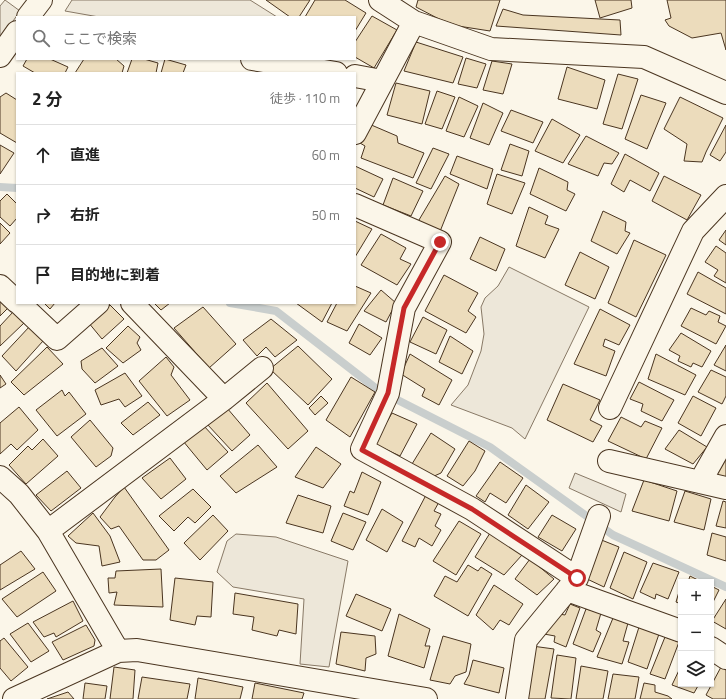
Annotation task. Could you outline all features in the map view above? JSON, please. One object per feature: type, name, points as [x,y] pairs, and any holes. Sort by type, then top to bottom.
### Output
[{"type":"street","points":[[29,16],[41,0]]},
{"type":"street","points":[[380,0],[414,22],[491,49],[644,57],[726,93]]},
{"type":"street","points":[[356,131],[414,22]]},
{"type":"street","points":[[0,56],[16,33]]},
{"type":"street","points":[[258,60],[330,72]]},
{"type":"street","points":[[356,76],[382,81]]},
{"type":"street","points":[[610,408],[693,231],[726,196]]},
{"type":"street","points":[[356,205],[440,242],[404,308],[388,393],[362,450],[472,509],[572,584],[678,630]]},
{"type":"street","points":[[0,286],[16,300]]},
{"type":"street","points":[[20,304],[57,339],[97,304]]},
{"type":"street","points":[[133,304],[224,399]]},
{"type":"street","points":[[48,532],[224,399],[262,368]]},
{"type":"street","points":[[700,482],[726,436]]},
{"type":"street","points":[[609,461],[726,488]]},
{"type":"street","points":[[0,477],[19,494],[48,532],[118,651]]},
{"type":"street","points":[[517,699],[526,640],[572,584],[599,516]]},
{"type":"street","points":[[14,699],[118,651],[137,650],[329,691],[426,699]]},
{"type":"street","points":[[714,650],[726,658]]},
{"type":"shaded area","points":[[5,0],[20,11],[0,40],[0,6]]},
{"type":"shaded area","points":[[72,0],[250,0],[275,16],[93,16],[65,11]]},
{"type":"shaded area","points":[[509,267],[589,307],[525,439],[512,428],[451,405],[468,385],[481,351],[484,334],[481,307],[485,298],[498,286]]},
{"type":"shaded area","points":[[575,473],[626,494],[621,512],[569,488]]},
{"type":"shaded area","points":[[236,534],[276,537],[348,561],[329,667],[300,664],[304,599],[233,587],[217,572],[227,541]]},
{"type":"building","points":[[266,0],[310,0],[300,16],[289,16]]},
{"type":"building","points":[[315,0],[345,0],[366,13],[356,29],[356,16],[306,16]]},
{"type":"building","points":[[418,0],[500,0],[490,31],[458,26],[439,19],[416,7]]},
{"type":"building","points":[[595,0],[631,0],[632,8],[600,18]]},
{"type":"building","points":[[667,0],[726,0],[726,50],[721,33],[692,38],[669,26],[665,20],[671,18]]},
{"type":"building","points":[[503,9],[523,15],[620,20],[621,35],[496,26]]},
{"type":"building","points":[[372,16],[397,30],[374,68],[356,58],[356,40]]},
{"type":"building","points":[[416,42],[463,57],[453,83],[404,71]]},
{"type":"building","points":[[466,58],[486,64],[477,88],[458,84]]},
{"type":"building","points":[[26,60],[52,60],[68,67],[66,72],[33,72],[23,66]]},
{"type":"building","points":[[83,60],[117,60],[124,66],[122,72],[76,72]]},
{"type":"building","points":[[132,60],[148,60],[158,63],[156,72],[127,72]]},
{"type":"building","points":[[165,60],[186,65],[183,72],[161,72]]},
{"type":"building","points":[[492,61],[512,64],[503,94],[483,90]]},
{"type":"building","points":[[567,67],[605,80],[597,109],[558,99]]},
{"type":"building","points":[[618,74],[638,79],[622,129],[603,124]]},
{"type":"building","points":[[396,83],[430,91],[422,124],[387,115]]},
{"type":"building","points":[[437,91],[455,97],[442,129],[425,124]]},
{"type":"building","points":[[6,93],[16,99],[16,142],[0,133],[0,97]]},
{"type":"building","points":[[641,95],[666,103],[647,149],[625,139]]},
{"type":"building","points":[[459,97],[478,106],[464,137],[446,131]]},
{"type":"building","points":[[680,97],[723,118],[702,162],[684,161],[687,144],[664,129]]},
{"type":"building","points":[[483,103],[503,113],[489,145],[470,138]]},
{"type":"building","points":[[511,110],[543,122],[533,143],[501,131]]},
{"type":"building","points":[[552,119],[580,135],[563,163],[535,151]]},
{"type":"building","points":[[369,124],[397,136],[398,143],[424,153],[413,178],[361,158],[365,146],[360,143]]},
{"type":"building","points":[[726,125],[726,152],[720,161],[710,155]]},
{"type":"building","points":[[586,136],[619,153],[612,164],[604,163],[598,176],[568,164]]},
{"type":"building","points":[[510,144],[529,151],[522,176],[501,170]]},
{"type":"building","points":[[0,145],[14,153],[0,174]]},
{"type":"building","points":[[433,148],[449,154],[431,189],[416,183]]},
{"type":"building","points":[[625,154],[659,173],[650,191],[630,180],[624,192],[611,184]]},
{"type":"building","points":[[457,156],[493,169],[487,189],[450,174]]},
{"type":"building","points":[[356,166],[383,179],[374,197],[356,188]]},
{"type":"building","points":[[539,168],[568,182],[567,190],[575,194],[566,211],[530,194]]},
{"type":"building","points":[[497,174],[525,183],[512,214],[487,204]]},
{"type":"building","points":[[445,176],[459,184],[439,234],[416,225]]},
{"type":"building","points":[[664,176],[701,195],[687,220],[652,201]]},
{"type":"building","points":[[393,178],[423,191],[411,216],[383,205]]},
{"type":"building","points":[[7,194],[16,203],[16,219],[10,226],[0,217],[0,201]]},
{"type":"building","points":[[529,207],[548,216],[545,224],[559,229],[545,258],[516,246]]},
{"type":"building","points":[[603,211],[626,222],[625,231],[630,233],[617,254],[591,241]]},
{"type":"building","points":[[356,221],[372,229],[356,255]]},
{"type":"building","points":[[0,223],[10,233],[0,244]]},
{"type":"building","points":[[726,230],[726,245],[719,240]]},
{"type":"building","points":[[381,234],[406,248],[400,259],[411,264],[397,285],[361,265]]},
{"type":"building","points":[[480,237],[505,249],[496,271],[470,259]]},
{"type":"building","points":[[634,240],[666,255],[636,317],[608,303]]},
{"type":"building","points":[[716,246],[726,253],[726,283],[714,276],[718,270],[705,262]]},
{"type":"building","points":[[580,252],[609,267],[595,299],[565,285]]},
{"type":"building","points":[[698,272],[726,288],[726,314],[687,294]]},
{"type":"building","points":[[444,275],[478,293],[468,311],[476,317],[466,333],[425,311]]},
{"type":"building","points":[[356,286],[371,293],[347,331],[327,322],[336,304],[356,304]]},
{"type":"building","points":[[381,290],[396,303],[386,322],[364,311]]},
{"type":"building","points":[[0,301],[8,308],[0,316]]},
{"type":"building","points":[[45,304],[54,304],[50,309]]},
{"type":"building","points":[[155,304],[169,304],[161,310]]},
{"type":"building","points":[[297,304],[331,304],[322,322]]},
{"type":"building","points":[[110,305],[124,319],[102,339],[88,322]]},
{"type":"building","points":[[203,307],[236,344],[209,368],[174,328]]},
{"type":"building","points":[[691,308],[706,315],[709,311],[720,316],[718,322],[726,326],[716,344],[681,326]]},
{"type":"building","points":[[600,309],[630,325],[619,345],[605,339],[603,346],[615,351],[606,376],[574,364]]},
{"type":"building","points":[[13,312],[24,323],[0,346],[0,326]]},
{"type":"building","points":[[423,317],[447,330],[436,354],[410,342]]},
{"type":"building","points":[[271,319],[297,340],[275,357],[266,347],[257,356],[243,340]]},
{"type":"building","points":[[359,324],[382,338],[370,355],[349,343]]},
{"type":"building","points":[[30,326],[43,341],[16,371],[2,356]]},
{"type":"building","points":[[128,326],[140,337],[137,343],[141,350],[123,363],[106,348]]},
{"type":"building","points":[[681,333],[711,351],[702,367],[693,363],[691,367],[678,361],[680,356],[669,350]]},
{"type":"building","points":[[450,336],[473,351],[462,374],[439,362]]},
{"type":"building","points":[[726,345],[726,371],[714,365]]},
{"type":"building","points":[[298,346],[332,379],[308,405],[270,369]]},
{"type":"building","points":[[47,347],[63,364],[24,395],[11,382]]},
{"type":"building","points":[[102,348],[118,366],[95,383],[82,369],[81,361]]},
{"type":"building","points":[[410,354],[452,380],[439,405],[422,396],[425,389],[401,374]]},
{"type":"building","points":[[656,354],[696,375],[685,395],[648,379]]},
{"type":"building","points":[[166,357],[174,367],[171,375],[190,400],[167,416],[139,381]]},
{"type":"building","points":[[711,370],[726,377],[726,396],[722,404],[698,392]]},
{"type":"building","points":[[125,373],[142,396],[125,407],[119,399],[101,405],[95,390]]},
{"type":"building","points":[[0,375],[6,384],[0,388]]},
{"type":"building","points":[[351,377],[375,392],[350,437],[326,420]]},
{"type":"building","points":[[639,382],[674,400],[662,421],[641,411],[643,404],[630,399]]},
{"type":"building","points":[[267,383],[308,431],[288,449],[246,403]]},
{"type":"building","points":[[563,384],[600,400],[590,420],[602,426],[593,442],[547,420]]},
{"type":"building","points":[[62,390],[65,396],[69,392],[86,414],[57,436],[36,410]]},
{"type":"building","points":[[321,396],[328,403],[315,415],[309,408]]},
{"type":"building","points":[[693,396],[716,408],[701,436],[678,423]]},
{"type":"building","points":[[148,402],[160,415],[133,435],[121,423]]},
{"type":"building","points":[[19,407],[38,430],[17,450],[11,444],[0,454],[0,423]]},
{"type":"building","points":[[227,408],[250,435],[232,451],[207,424]]},
{"type":"building","points":[[392,413],[417,424],[400,456],[374,444]]},
{"type":"building","points":[[621,417],[641,427],[645,421],[662,428],[646,459],[608,441]]},
{"type":"building","points":[[90,420],[113,448],[111,456],[96,467],[71,437]]},
{"type":"building","points":[[203,425],[228,452],[207,470],[183,441]]},
{"type":"building","points":[[679,430],[707,447],[693,464],[665,449]]},
{"type":"building","points":[[431,433],[455,449],[441,473],[432,477],[412,464]]},
{"type":"building","points":[[43,439],[58,456],[26,484],[9,465],[28,446],[32,450]]},
{"type":"building","points":[[469,441],[485,451],[475,471],[463,486],[447,476]]},
{"type":"building","points":[[258,445],[277,467],[236,493],[220,476]]},
{"type":"building","points":[[316,447],[341,464],[323,488],[295,477]]},
{"type":"building","points":[[726,457],[726,482],[712,479]]},
{"type":"building","points":[[170,458],[186,479],[161,499],[142,478]]},
{"type":"building","points":[[500,462],[523,478],[506,503],[490,493],[485,502],[476,496]]},
{"type":"building","points":[[67,471],[81,488],[51,511],[36,495]]},
{"type":"building","points":[[362,472],[381,482],[368,515],[344,506],[350,491],[354,493]]},
{"type":"building","points":[[644,480],[677,491],[669,521],[632,511]]},
{"type":"building","points":[[526,485],[549,502],[528,529],[508,515]]},
{"type":"building","points":[[124,487],[169,550],[156,560],[143,560],[119,526],[111,529],[100,517]]},
{"type":"building","points":[[193,489],[211,507],[195,523],[188,517],[174,531],[159,516]]},
{"type":"building","points":[[685,491],[711,499],[704,530],[674,522]]},
{"type":"building","points":[[298,495],[331,506],[323,533],[286,523]]},
{"type":"building","points":[[426,495],[439,502],[434,511],[441,514],[435,526],[441,530],[432,546],[419,538],[415,547],[402,541]]},
{"type":"building","points":[[723,501],[726,502],[726,528],[716,526]]},
{"type":"building","points":[[382,509],[403,522],[387,552],[366,540]]},
{"type":"building","points":[[93,513],[110,536],[120,562],[102,566],[99,546],[76,543],[68,536]]},
{"type":"building","points":[[343,513],[366,522],[353,550],[331,541]]},
{"type":"building","points":[[213,515],[228,531],[200,560],[184,543]]},
{"type":"building","points":[[552,515],[576,529],[562,551],[538,537]]},
{"type":"building","points":[[459,521],[481,534],[456,575],[433,561]]},
{"type":"building","points":[[490,533],[522,555],[504,575],[475,557]]},
{"type":"building","points":[[712,533],[726,537],[726,561],[707,555]]},
{"type":"building","points":[[599,539],[619,547],[604,587],[585,578]]},
{"type":"building","points":[[21,551],[35,569],[0,590],[0,565]]},
{"type":"building","points":[[624,552],[647,562],[633,599],[610,588]]},
{"type":"building","points":[[530,559],[554,579],[537,595],[515,579]]},
{"type":"building","points":[[653,563],[679,572],[668,599],[656,594],[655,599],[640,592]]},
{"type":"building","points":[[468,565],[478,571],[481,567],[492,574],[468,616],[434,596],[445,576],[457,582]]},
{"type":"building","points":[[161,569],[163,607],[114,605],[117,592],[109,593],[108,578],[115,578],[116,571]]},
{"type":"building","points":[[43,572],[56,591],[17,617],[2,599]]},
{"type":"building","points":[[690,576],[696,579],[689,579]]},
{"type":"building","points":[[175,578],[213,582],[211,617],[197,616],[195,625],[170,620]]},
{"type":"building","points":[[494,585],[523,604],[509,625],[500,620],[493,630],[476,615]]},
{"type":"building","points":[[714,588],[719,590],[714,600]]},
{"type":"building","points":[[235,593],[298,604],[296,634],[279,630],[277,636],[252,630],[254,617],[233,614]]},
{"type":"building","points":[[356,594],[391,609],[382,631],[346,616]]},
{"type":"building","points":[[726,599],[726,629],[714,622],[714,618]]},
{"type":"building","points":[[73,601],[83,621],[56,637],[54,633],[44,637],[33,622]]},
{"type":"building","points":[[570,604],[580,608],[566,647],[554,642],[555,636],[544,634],[554,613],[565,615]]},
{"type":"building","points":[[586,609],[601,613],[596,630],[601,633],[593,652],[573,644]]},
{"type":"building","points":[[399,614],[430,629],[425,646],[430,646],[424,668],[388,656]]},
{"type":"building","points":[[613,618],[628,623],[623,641],[629,642],[622,664],[597,657]]},
{"type":"building","points":[[28,623],[49,651],[31,662],[10,634]]},
{"type":"building","points":[[86,625],[95,640],[94,646],[63,660],[52,642]]},
{"type":"building","points":[[639,627],[659,634],[647,669],[628,662]]},
{"type":"building","points":[[341,632],[375,636],[376,654],[366,658],[365,671],[336,664]]},
{"type":"building","points":[[443,636],[471,644],[466,672],[455,676],[450,684],[430,680]]},
{"type":"building","points":[[665,637],[678,642],[665,679],[650,674]]},
{"type":"building","points":[[4,638],[28,667],[11,681],[0,668],[0,641]]},
{"type":"building","points":[[532,646],[554,649],[545,699],[524,699]]},
{"type":"building","points":[[557,655],[576,658],[571,699],[551,698]]},
{"type":"building","points":[[473,660],[504,668],[499,693],[464,684],[469,675]]},
{"type":"building","points":[[581,666],[608,671],[603,699],[576,699]]},
{"type":"building","points":[[114,667],[135,670],[133,699],[110,699]]},
{"type":"building","points":[[721,667],[726,670],[726,699],[713,699],[706,695],[710,687],[714,687],[714,680]]},
{"type":"building","points":[[678,672],[678,687],[697,687],[694,693],[672,685]]},
{"type":"building","points":[[613,674],[639,677],[635,699],[608,699]]},
{"type":"building","points":[[142,677],[190,684],[187,699],[138,699]]},
{"type":"building","points":[[198,678],[243,687],[240,699],[195,699]]},
{"type":"building","points":[[85,683],[107,686],[105,699],[83,699]]},
{"type":"building","points":[[255,683],[304,693],[302,699],[252,699]]},
{"type":"building","points":[[644,683],[655,685],[655,692],[668,696],[672,699],[640,699]]},
{"type":"building","points":[[68,692],[74,699],[47,699]]},
{"type":"waterway","points":[[0,187],[16,188]]},
{"type":"waterway","points":[[236,304],[276,311],[378,390],[490,447],[613,535],[726,587]]},
{"type":"route","points":[[440,242],[404,308],[388,393],[362,450],[472,509],[577,578]]}]
